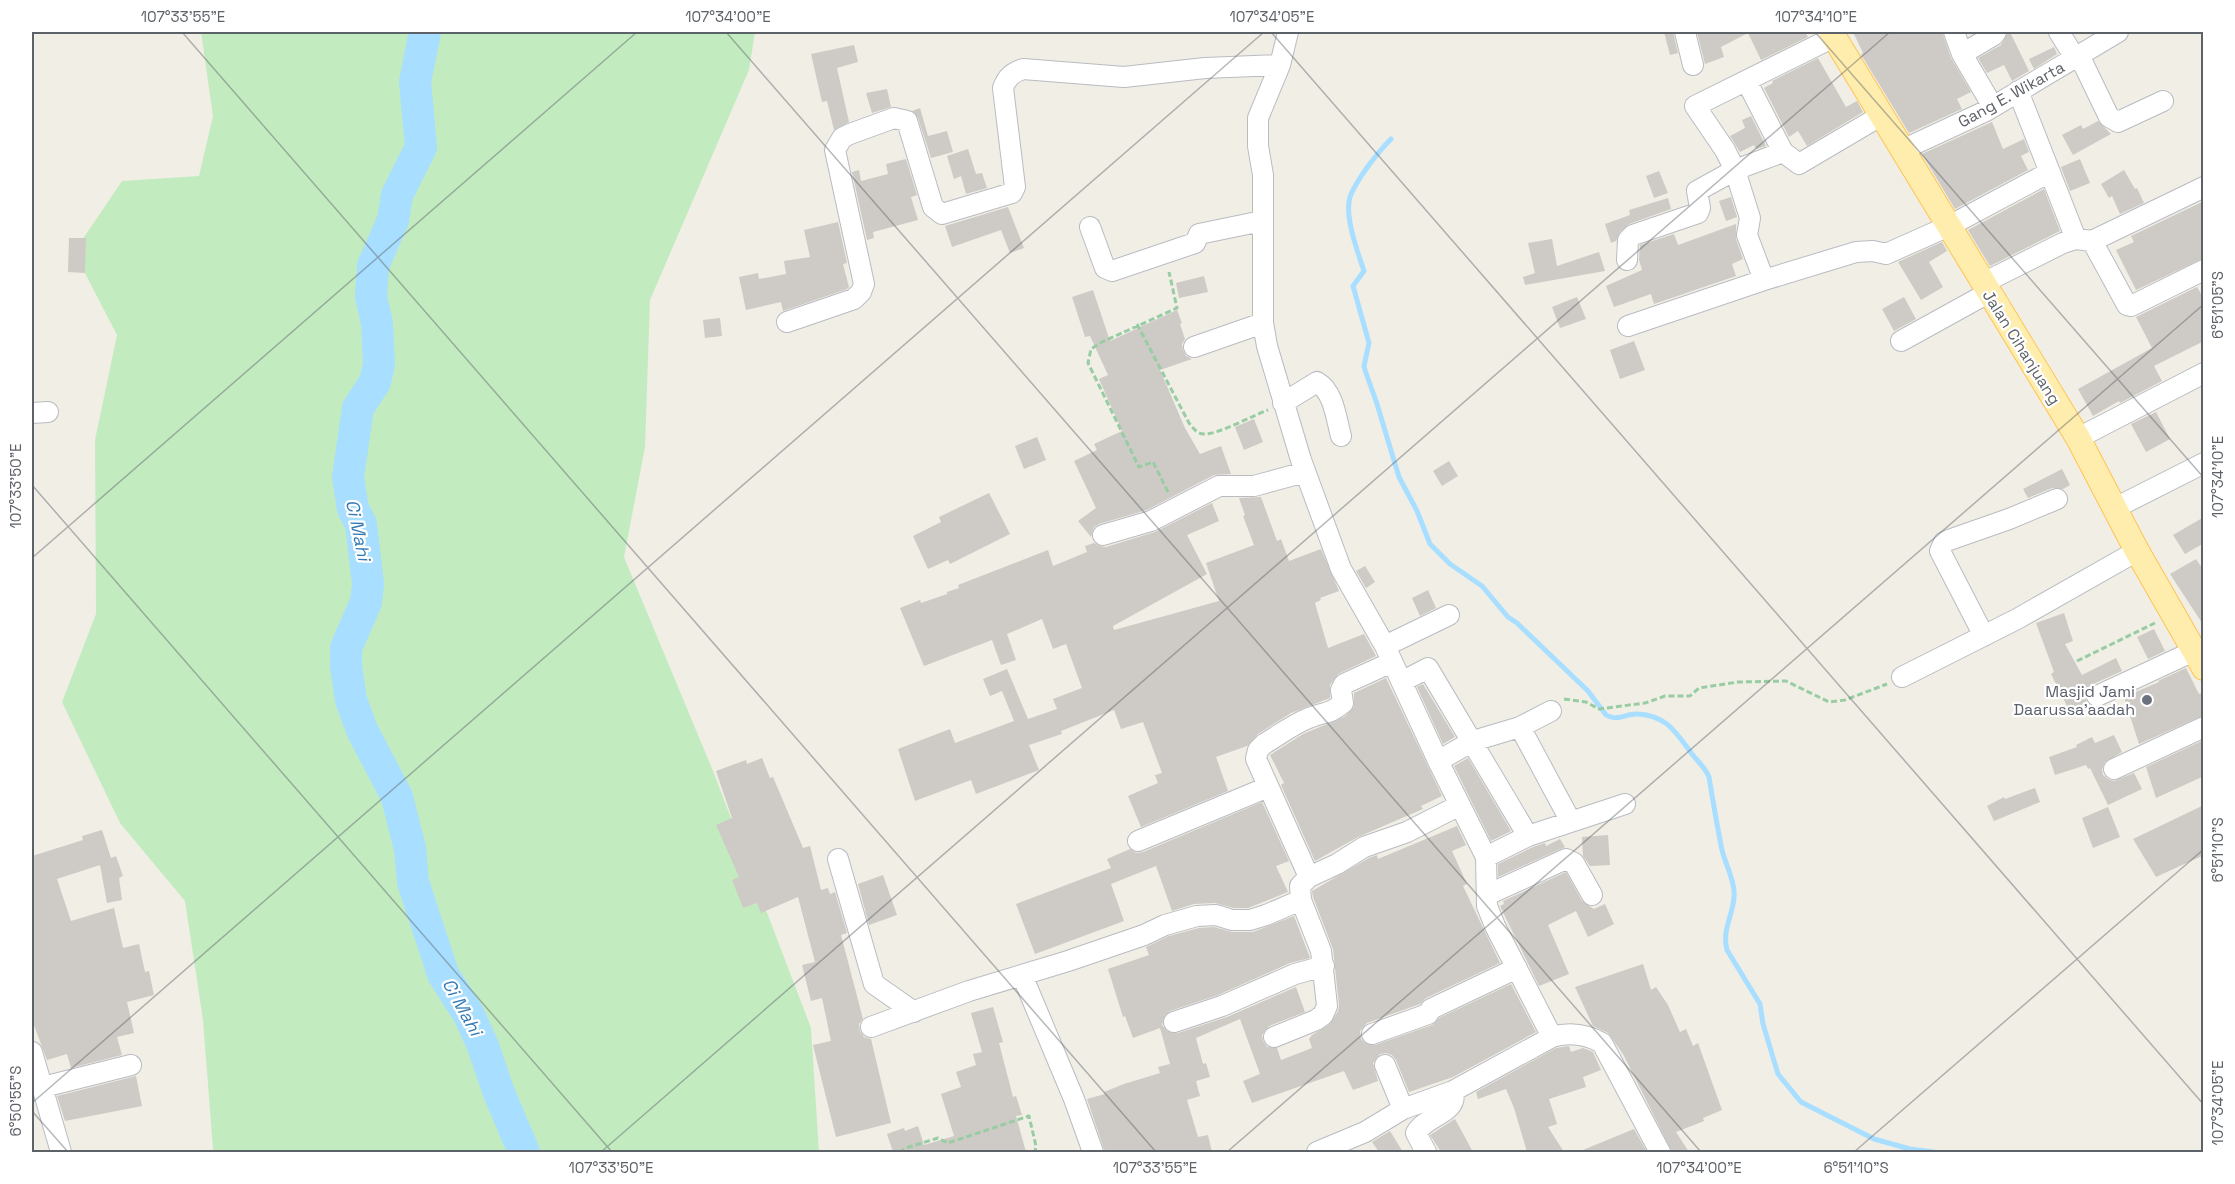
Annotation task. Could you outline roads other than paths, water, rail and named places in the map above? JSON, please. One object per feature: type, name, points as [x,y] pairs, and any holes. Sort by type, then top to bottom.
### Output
[{"type":"main road","name":"Jalan Cihanjuang","points":[[1833,34],[2079,438],[2137,551],[2199,660]]},
{"type":"street","points":[[1288,32],[1280,65],[1258,118],[1258,146],[1263,175],[1263,323],[1283,403],[1305,472],[1341,569],[1403,681],[1438,761],[1486,857],[1487,906],[1552,1037]]},
{"type":"street","points":[[1685,32],[1694,64]]},
{"type":"street","points":[[1953,32],[1962,54],[1993,106]]},
{"type":"street","points":[[1962,54],[1996,32]]},
{"type":"street","points":[[2059,32],[2077,57],[2109,117],[2115,121],[2118,122],[2163,101]]},
{"type":"street","name":"Gang E. Wikarta","points":[[1902,150],[1993,106],[2118,32]]},
{"type":"street","points":[[1764,280],[1748,235],[1750,219],[1735,170],[1725,150],[1695,106],[1747,82],[1833,34]]},
{"type":"street","points":[[787,322],[854,298],[861,292],[864,284],[835,150],[842,138],[894,118],[907,121],[933,207],[942,214],[1012,194],[1015,187],[1003,88],[1006,79],[1023,69],[1124,77],[1205,68],[1280,65]]},
{"type":"street","points":[[1747,82],[1783,152],[1799,164],[1882,115]]},
{"type":"street","points":[[2018,91],[2050,172],[2084,240],[2127,305],[2131,306],[2204,270]]},
{"type":"street","points":[[1627,260],[1628,240],[1633,235],[1698,213],[1700,208],[1697,191],[1735,170],[1783,152]]},
{"type":"street","points":[[1628,326],[1856,252],[1873,251],[1886,254],[1949,226],[2050,172]]},
{"type":"street","points":[[1901,341],[2063,243],[2084,240],[2204,187]]},
{"type":"street","points":[[1090,227],[1106,268],[1112,271],[1195,243],[1199,234],[1263,221]]},
{"type":"street","points":[[1194,347],[1263,323]]},
{"type":"street","points":[[2079,438],[2204,373]]},
{"type":"street","points":[[1283,403],[1317,382],[1325,387],[1329,394],[1341,436]]},
{"type":"street","points":[[2115,507],[2204,463]]},
{"type":"street","points":[[1103,536],[1150,521],[1219,486],[1254,486],[1305,472]]},
{"type":"street","points":[[1984,636],[1940,551],[1941,546],[1949,540],[2057,499]]},
{"type":"street","points":[[1902,677],[1984,636],[2137,551]]},
{"type":"street","points":[[1309,877],[1256,759],[1258,750],[1264,744],[1310,717],[1326,715],[1334,711],[1343,703],[1341,690],[1344,684],[1449,615]]},
{"type":"street","points":[[2097,696],[2199,660]]},
{"type":"street","points":[[1403,681],[1428,668],[1528,836]]},
{"type":"street","points":[[1438,761],[1473,741],[1520,728],[1551,711]]},
{"type":"street","points":[[1520,728],[1570,820]]},
{"type":"street","points":[[2114,769],[2204,728]]},
{"type":"street","points":[[1138,841],[1268,787]]},
{"type":"street","points":[[1486,857],[1528,836],[1570,820],[1625,804]]},
{"type":"street","points":[[1274,1037],[1323,1015],[1327,1006],[1322,951],[1301,900],[1300,886],[1309,877],[1337,864],[1364,847],[1407,832],[1460,805]]},
{"type":"street","points":[[838,859],[874,984],[914,1012]]},
{"type":"street","points":[[1487,895],[1566,859],[1574,863],[1592,895]]},
{"type":"street","points":[[871,1027],[943,1000],[1144,935],[1165,924],[1197,916],[1216,915],[1232,920],[1250,920],[1301,900]]},
{"type":"street","points":[[1174,1022],[1222,1006],[1294,975],[1324,966]]},
{"type":"street","points":[[1372,1034],[1428,1014],[1431,1009],[1517,968]]},
{"type":"street","points":[[1022,975],[1074,1099],[1093,1152]]},
{"type":"street","points":[[1317,1152],[1365,1131],[1403,1109],[1453,1091],[1552,1037],[1564,1034],[1583,1036],[1602,1043],[1660,1152]]},
{"type":"street","points":[[32,1052],[61,1152]]},
{"type":"street","points":[[43,1087],[131,1065]]},
{"type":"street","points":[[1385,1065],[1403,1109]]},
{"type":"street","points":[[1426,1152],[1416,1133],[1420,1126],[1452,1107],[1455,1099],[1453,1091]]},
{"type":"waterway","name":"Ci Mahi","points":[[425,32],[415,82],[421,147],[397,195],[393,220],[373,266],[371,297],[377,323],[379,364],[375,382],[358,408],[348,477],[353,509],[361,524],[368,584],[366,602],[346,648],[346,666],[351,700],[362,730],[397,797],[410,849],[413,882],[443,974],[469,1015],[524,1152]]},
{"type":"waterway","points":[[1391,139],[1368,167],[1350,197],[1350,224],[1364,271],[1353,286],[1369,343],[1365,370],[1399,477],[1417,511],[1430,544],[1450,564],[1482,586],[1508,617],[1588,691],[1606,715],[1614,718],[1638,714],[1657,718],[1676,733],[1706,770],[1722,850],[1734,891],[1726,934],[1727,950],[1760,1004],[1763,1024],[1778,1074],[1801,1102],[1874,1139],[1910,1149],[1934,1152]]},
{"type":"place","name":"Masjid Jami Daarussa'aadah","points":[[2147,700]]}]
